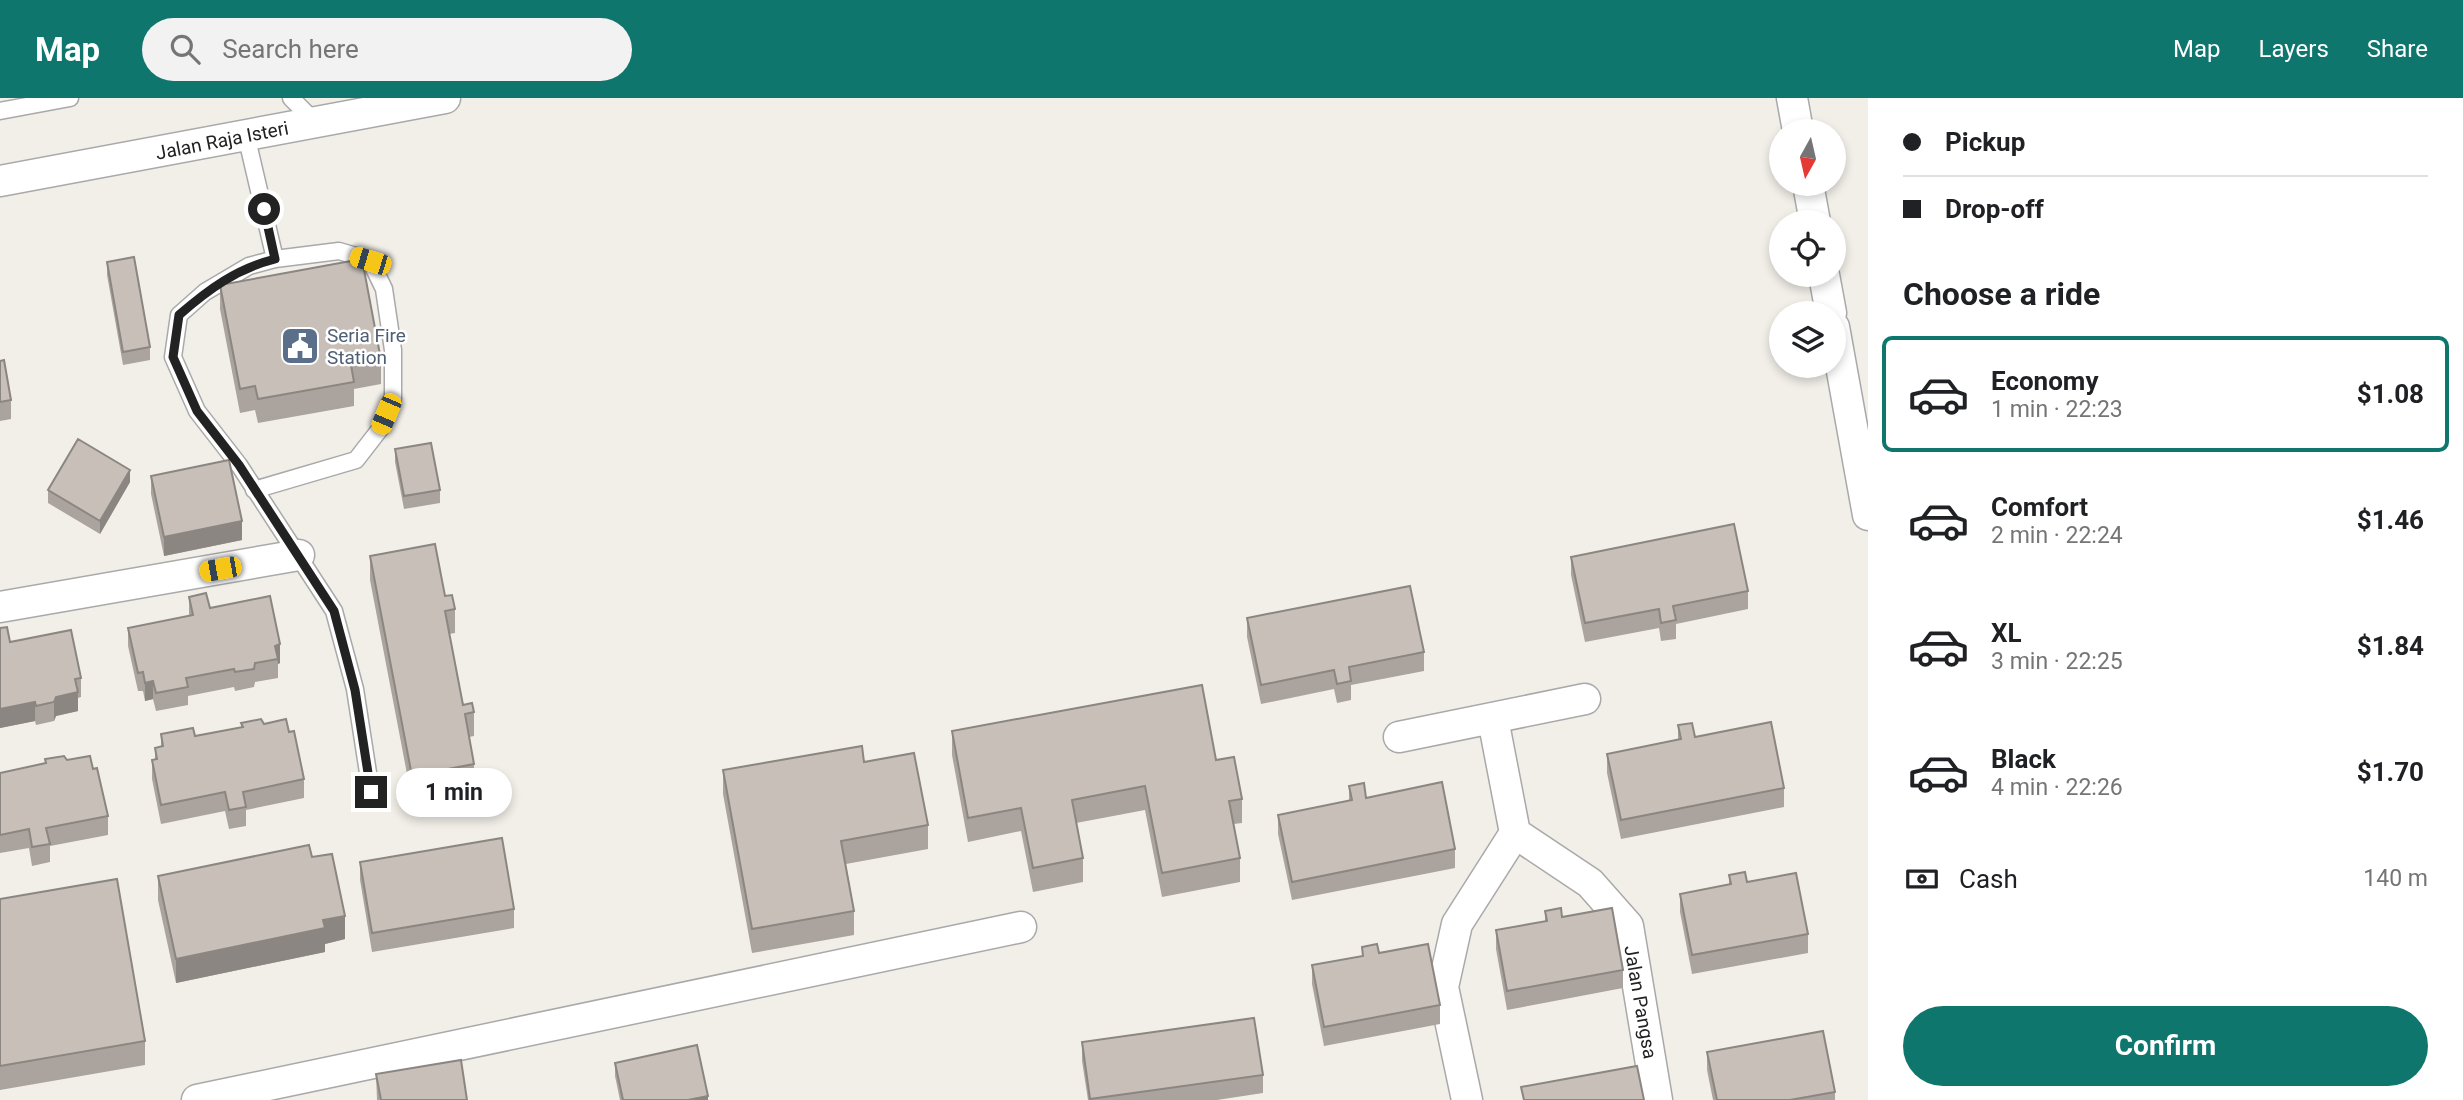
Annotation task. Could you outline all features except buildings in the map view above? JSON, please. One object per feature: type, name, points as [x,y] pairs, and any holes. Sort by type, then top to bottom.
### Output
[{"type":"street","name":"Jalan Raja Isteri","points":[[0,181],[445,98]]},
{"type":"street","points":[[1792,98],[1796,119]]},
{"type":"street","points":[[1843,378],[1868,515]]},
{"type":"street","points":[[0,607],[299,555]]},
{"type":"street","points":[[1399,737],[1585,699]]},
{"type":"street","points":[[1467,1100],[1443,987],[1457,924],[1515,833],[1493,719]]},
{"type":"street","name":"Jalan Pangsa","points":[[1515,833],[1590,883],[1628,926],[1657,1100]]},
{"type":"street","points":[[197,1100],[1021,927]]},
{"type":"lane","points":[[0,111],[70,98]]},
{"type":"lane","points":[[291,98],[315,122]]},
{"type":"lane","points":[[246,135],[275,259]]},
{"type":"lane","points":[[254,490],[356,460],[380,429],[393,398],[393,350],[384,289],[370,261],[339,251],[275,259],[249,266],[205,292],[179,315],[173,357],[197,411],[239,465],[254,490],[299,555],[334,611],[355,690],[371,792]]},
{"type":"place","name":"Seria Fire Station","points":[[300,346]]},
{"type":"route","points":[[264,209],[275,259],[249,266],[205,292],[179,315],[173,357],[197,411],[239,465],[334,611],[355,690],[371,792]]}]
